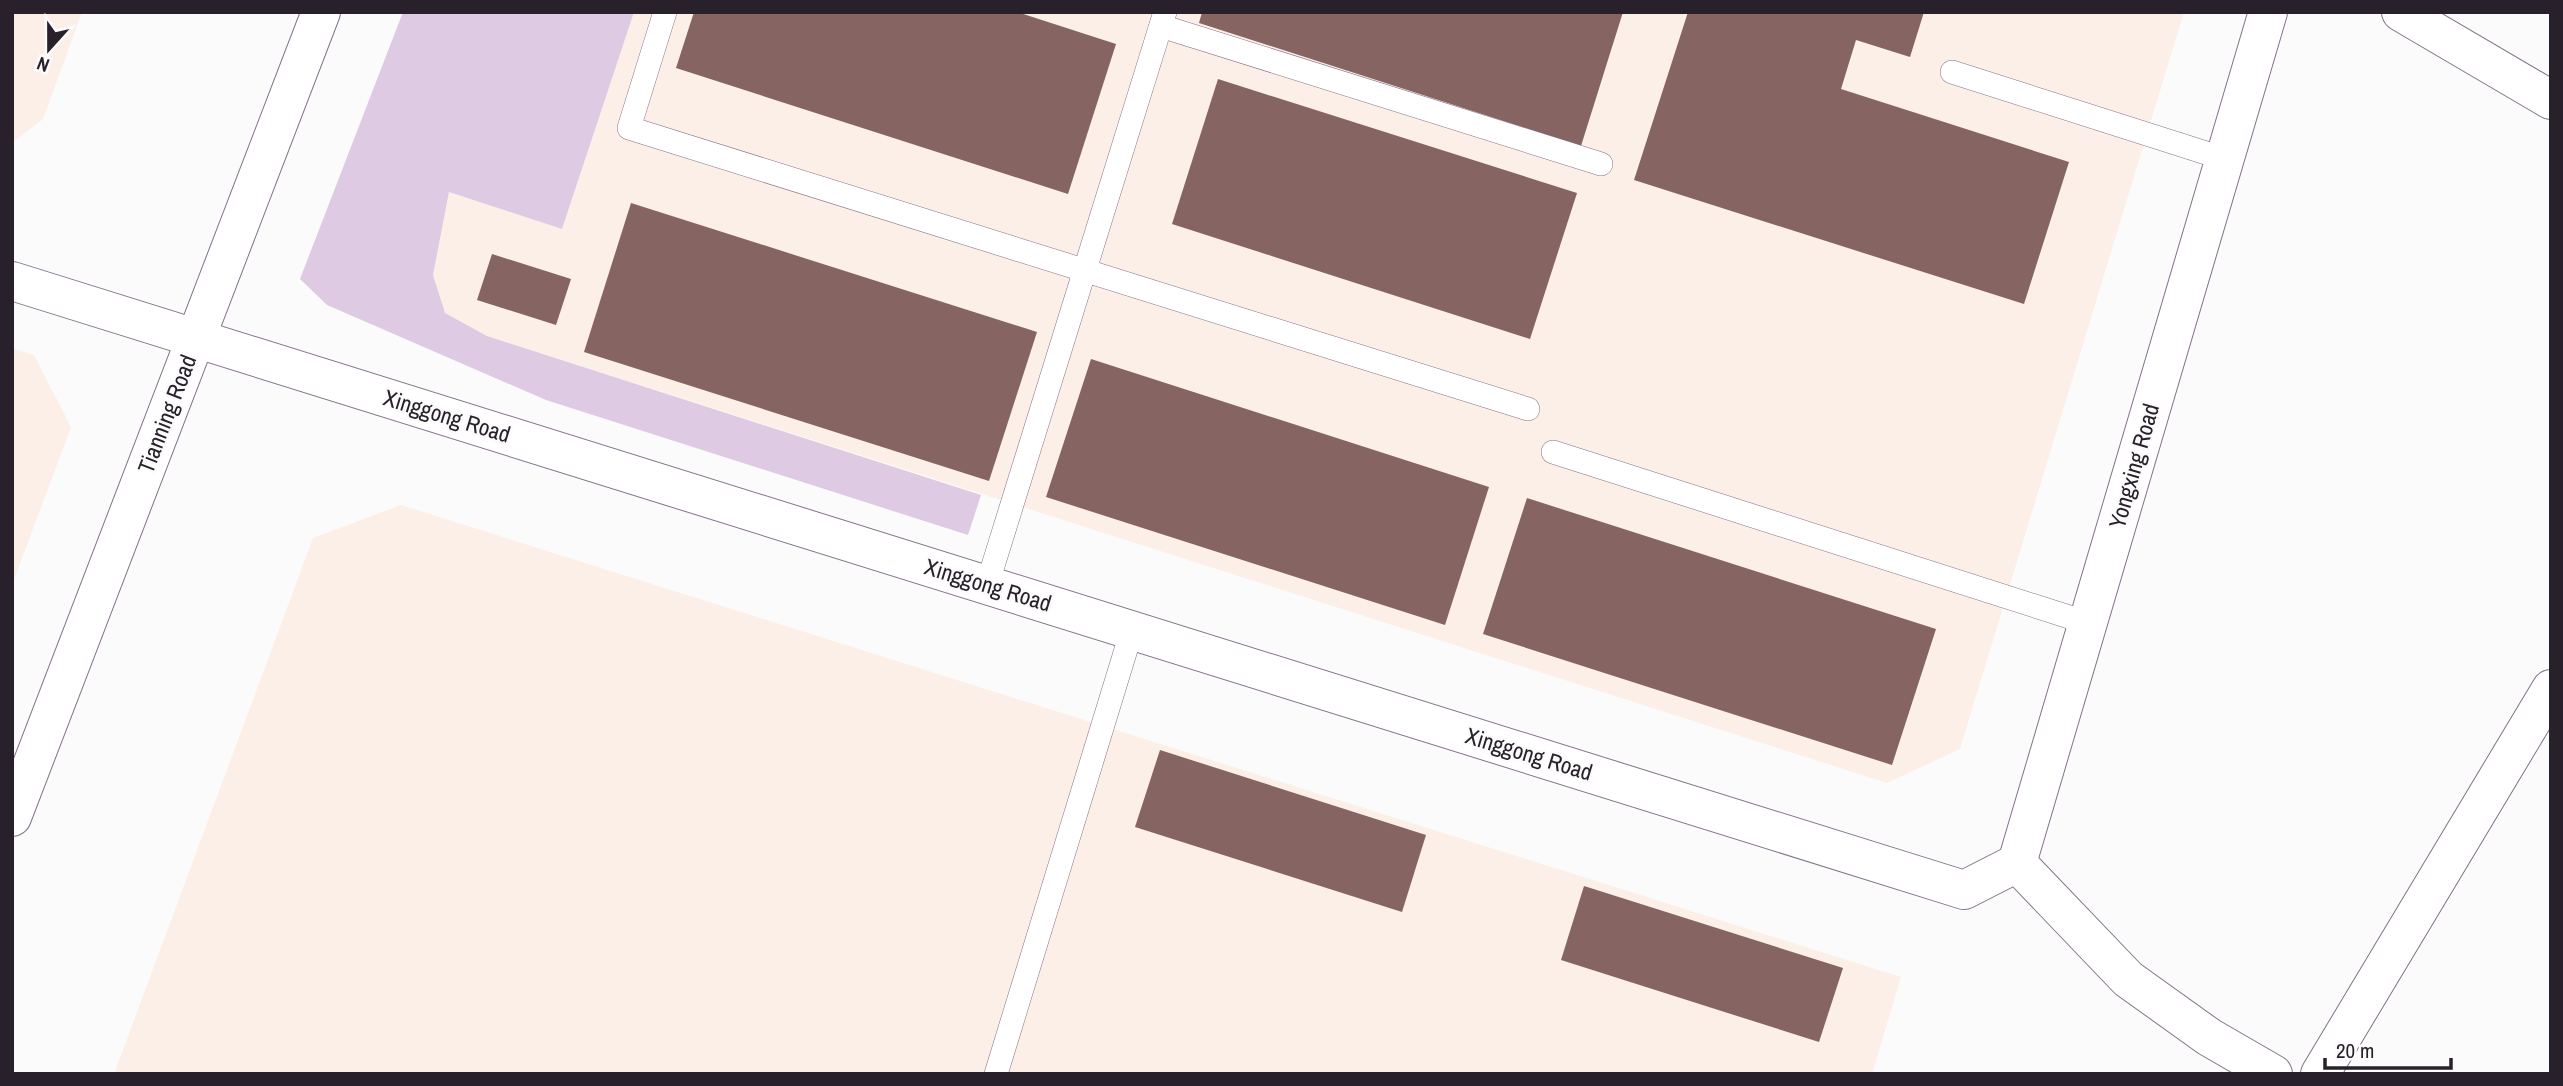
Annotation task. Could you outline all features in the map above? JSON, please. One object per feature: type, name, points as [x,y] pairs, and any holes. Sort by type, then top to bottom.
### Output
[{"type":"street","name":"Tianning Road","points":[[12,817],[321,12]]},
{"type":"street","name":"Yongxing Road","points":[[2017,863],[2268,12]]},
{"type":"street","points":[[2401,12],[2551,100]]},
{"type":"street","name":"Xinggong Road","points":[[12,281],[1964,890],[2017,863]]},
{"type":"street","points":[[2320,1074],[2551,689]]},
{"type":"street","points":[[2017,863],[2128,979],[2209,1037],[2273,1074]]},
{"type":"lane","points":[[665,12],[629,128],[1528,409]]},
{"type":"lane","points":[[987,585],[1163,19],[1601,164]]},
{"type":"lane","points":[[1952,72],[2225,159]]},
{"type":"lane","points":[[1553,452],[2088,623]]},
{"type":"lane","points":[[996,1074],[1132,630]]},
{"type":"shaded area","points":[[12,12],[82,12],[43,119],[12,143]]},
{"type":"shaded area","points":[[403,12],[634,12],[562,229],[449,192],[433,275],[445,313],[487,336],[981,495],[968,535],[546,400],[327,305],[300,279]]},
{"type":"shaded area","points":[[634,12],[2184,12],[1960,749],[1887,783],[487,336],[445,313],[433,275],[449,192],[562,229]]},
{"type":"shaded area","points":[[12,348],[34,355],[71,427],[12,585]]},
{"type":"shaded area","points":[[401,505],[1901,977],[1872,1074],[114,1074],[313,538]]},
{"type":"building","points":[[694,12],[1017,12],[1116,44],[1068,194],[676,68]]},
{"type":"building","points":[[1202,12],[1623,12],[1581,146],[1199,23]]},
{"type":"building","points":[[1688,12],[1924,12],[1910,57],[1856,40],[1841,89],[2069,162],[2024,304],[1634,180]]},
{"type":"building","points":[[1218,79],[1577,193],[1530,339],[1172,224]]},
{"type":"building","points":[[631,203],[1037,332],[989,481],[584,352]]},
{"type":"building","points":[[492,254],[571,279],[556,325],[477,300]]},
{"type":"building","points":[[1091,359],[1489,487],[1445,625],[1046,497]]},
{"type":"building","points":[[1527,498],[1936,629],[1892,765],[1483,634]]},
{"type":"building","points":[[1160,750],[1426,835],[1402,912],[1135,827]]},
{"type":"building","points":[[1584,886],[1843,968],[1819,1042],[1561,960]]}]
